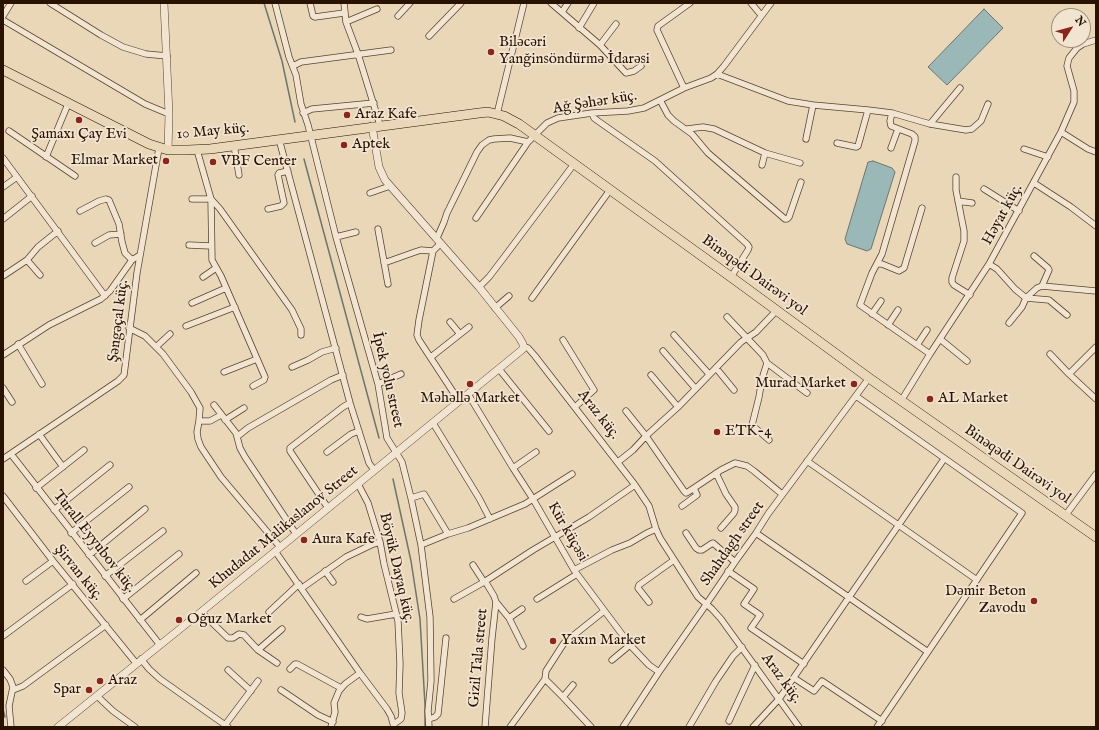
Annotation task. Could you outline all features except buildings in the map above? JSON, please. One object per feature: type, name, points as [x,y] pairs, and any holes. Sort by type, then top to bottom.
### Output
[{"type":"main road","name":"10 May küç.","points":[[3,70],[149,144],[163,149],[197,150],[376,125]]},
{"type":"main road","name":"Binəqədi Dairəvi yol","points":[[376,125],[480,112],[497,114],[512,119],[901,401],[1096,537]]},
{"type":"street","points":[[3,16],[11,3]]},
{"type":"street","points":[[50,3],[100,35],[123,47],[146,54],[167,56]]},
{"type":"street","points":[[163,149],[169,114],[164,3]]},
{"type":"street","name":"İpek yolu street","points":[[274,3],[289,57],[296,75],[303,113],[336,237],[378,384],[387,438],[397,452],[404,466],[411,498],[421,545],[430,617],[431,681],[429,727]]},
{"type":"street","points":[[310,3],[313,16],[315,17],[344,13]]},
{"type":"street","points":[[344,3],[346,22],[374,104],[376,125]]},
{"type":"street","points":[[398,16],[410,3]]},
{"type":"street","points":[[429,36],[461,3]]},
{"type":"street","points":[[497,114],[524,3]]},
{"type":"street","points":[[562,12],[568,3]]},
{"type":"street","points":[[579,28],[594,3]]},
{"type":"street","points":[[684,88],[657,30],[658,26],[690,3]]},
{"type":"street","points":[[751,3],[761,15]]},
{"type":"street","name":"Ağ Şəhər küç.","points":[[476,218],[528,142],[551,120],[592,113],[637,110],[684,88],[711,78],[717,74],[771,3]]},
{"type":"street","points":[[553,4],[600,45],[626,72],[634,71],[641,66]]},
{"type":"street","points":[[346,22],[376,9]]},
{"type":"street","points":[[3,20],[145,104],[169,114]]},
{"type":"street","points":[[600,45],[616,24]]},
{"type":"street","name":"Həyat küç.","points":[[901,401],[989,264],[1061,132],[1074,102],[1074,91],[1067,70],[1067,62],[1077,48],[1083,44],[1096,40]]},
{"type":"street","points":[[293,66],[301,62],[391,50]]},
{"type":"street","points":[[717,74],[788,101],[812,105],[892,113],[930,124],[966,130],[969,130],[981,121],[988,104]]},
{"type":"street","points":[[930,124],[960,88]]},
{"type":"street","points":[[660,100],[668,115],[674,121],[687,130],[708,153],[785,219],[789,217],[801,182]]},
{"type":"street","points":[[46,156],[68,104]]},
{"type":"street","points":[[303,113],[312,110],[374,104]]},
{"type":"street","points":[[806,139],[812,105]]},
{"type":"street","points":[[837,143],[856,147],[858,146],[868,110]]},
{"type":"street","points":[[592,113],[598,122],[655,161],[747,244],[749,247],[748,250],[731,277]]},
{"type":"street","points":[[892,113],[890,123],[891,126],[912,134],[915,141],[882,254],[860,304],[861,307],[930,354]]},
{"type":"street","name":"Araz küç.","points":[[376,125],[379,167],[382,175],[495,308],[519,337],[524,346],[528,348],[535,356],[618,462],[649,506],[660,538],[698,598],[721,619],[755,664],[799,727]]},
{"type":"street","points":[[687,130],[704,127],[765,153],[800,162]]},
{"type":"street","points":[[891,148],[898,129]]},
{"type":"street","points":[[9,131],[75,176]]},
{"type":"street","points":[[1061,132],[1088,149],[1096,152]]},
{"type":"street","points":[[459,401],[419,340],[417,331],[433,251],[438,241],[447,213],[482,145],[488,140],[505,138],[528,142]]},
{"type":"street","points":[[279,139],[350,403],[369,463],[374,470]]},
{"type":"street","points":[[234,145],[239,175]]},
{"type":"street","name":"Şəngəçal küç.","points":[[3,459],[122,378],[125,370],[129,328],[140,255],[163,149]]},
{"type":"street","points":[[1024,149],[1048,157]]},
{"type":"street","points":[[197,150],[211,200],[212,260],[265,377],[264,380],[252,386]]},
{"type":"street","points":[[762,164],[765,153]]},
{"type":"street","points":[[3,158],[105,296]]},
{"type":"street","points":[[478,288],[505,256],[574,164]]},
{"type":"street","points":[[268,209],[284,203],[278,175],[279,173],[288,171]]},
{"type":"street","points":[[3,187],[17,177]]},
{"type":"street","points":[[956,177],[956,190],[963,226],[964,241],[952,278],[954,285],[970,295]]},
{"type":"street","points":[[1034,183],[1071,207],[1096,226]]},
{"type":"street","points":[[370,193],[390,186]]},
{"type":"street","points":[[984,189],[1019,211]]},
{"type":"street","points":[[532,298],[610,190]]},
{"type":"street","points":[[3,218],[32,196]]},
{"type":"street","points":[[80,211],[99,201],[106,199],[109,200],[119,224],[125,253],[132,260]]},
{"type":"street","points":[[192,199],[211,200],[220,209],[243,239],[292,310],[301,329],[301,335]]},
{"type":"street","points":[[958,200],[972,203]]},
{"type":"street","points":[[877,264],[882,264],[899,271],[904,268],[922,208]]},
{"type":"street","points":[[378,229],[388,284]]},
{"type":"street","points":[[3,276],[27,260],[38,247],[58,231]]},
{"type":"street","points":[[336,237],[356,232]]},
{"type":"street","points":[[95,243],[109,236],[121,234]]},
{"type":"street","points":[[189,245],[212,246]]},
{"type":"street","points":[[384,263],[415,252],[426,250],[433,251]]},
{"type":"street","points":[[3,355],[49,325],[97,302],[105,296],[132,260],[140,255]]},
{"type":"street","points":[[1034,256],[1049,270],[1042,286]]},
{"type":"street","points":[[27,260],[40,275]]},
{"type":"street","points":[[989,264],[997,269],[1011,285],[1026,298],[1049,300],[1067,315]]},
{"type":"street","points":[[203,277],[216,268]]},
{"type":"street","points":[[1009,323],[1018,312],[1026,298],[1037,288],[1042,286],[1096,291]]},
{"type":"street","points":[[192,303],[226,288]]},
{"type":"street","points":[[495,308],[509,296]]},
{"type":"street","points":[[872,314],[881,301]]},
{"type":"street","points":[[186,326],[234,306]]},
{"type":"street","points":[[618,462],[633,450],[678,407],[709,374],[746,338],[756,332],[777,310]]},
{"type":"street","points":[[888,325],[898,310]]},
{"type":"street","points":[[727,317],[763,355],[767,363],[807,393]]},
{"type":"street","points":[[450,322],[460,334]]},
{"type":"street","points":[[431,357],[469,327]]},
{"type":"street","points":[[129,328],[145,336],[156,346],[171,364],[194,398],[200,408],[200,421],[197,432],[198,439],[210,461],[277,549],[300,586],[360,673],[387,709],[394,726]]},
{"type":"street","points":[[917,345],[927,330]]},
{"type":"street","points":[[156,346],[170,334]]},
{"type":"street","points":[[674,335],[709,374]]},
{"type":"street","points":[[940,339],[966,361]]},
{"type":"street","points":[[563,340],[594,390],[575,407]]},
{"type":"street","points":[[18,344],[42,384]]},
{"type":"street","name":"Khudadat Malikaslanov Street","points":[[58,727],[433,423],[522,350],[524,346]]},
{"type":"street","points":[[1069,374],[1084,361],[1096,346]]},
{"type":"street","points":[[292,367],[322,352],[336,348]]},
{"type":"street","points":[[663,351],[696,388]]},
{"type":"street","points":[[1050,354],[1096,399]]},
{"type":"street","points":[[224,372],[257,359]]},
{"type":"street","points":[[767,363],[762,378],[760,397],[752,424],[769,440]]},
{"type":"street","points":[[716,368],[734,390]]},
{"type":"street","points":[[499,369],[549,432]]},
{"type":"street","points":[[378,384],[401,374]]},
{"type":"street","points":[[651,374],[678,407]]},
{"type":"street","points":[[238,436],[248,428],[324,384],[343,375]]},
{"type":"street","name":"Shahdagh street","points":[[623,727],[728,571],[756,533],[764,518],[869,378]]},
{"type":"street","points":[[3,388],[12,402]]},
{"type":"street","name":"Kür küçəsi","points":[[468,394],[576,572],[630,645],[649,665],[659,672]]},
{"type":"street","points":[[856,396],[1022,513],[877,727]]},
{"type":"street","points":[[328,508],[290,451],[290,448],[350,403]]},
{"type":"street","points":[[214,405],[238,436],[240,448],[245,457],[296,534]]},
{"type":"street","points":[[200,421],[210,421],[244,408]]},
{"type":"street","points":[[626,411],[646,436],[684,491],[688,492],[716,473],[735,463],[754,471],[782,494]]},
{"type":"street","points":[[433,423],[479,498],[490,519]]},
{"type":"street","points":[[327,452],[351,434],[359,431]]},
{"type":"street","points":[[40,434],[63,466]]},
{"type":"street","points":[[36,488],[84,450]]},
{"type":"street","points":[[513,468],[536,452]]},
{"type":"street","name":"Turall Eyyubov küç.","points":[[11,454],[71,533],[160,645]]},
{"type":"street","points":[[753,727],[779,699],[804,664],[944,459]]},
{"type":"street","points":[[807,461],[977,580]]},
{"type":"street","points":[[54,510],[110,465]]},
{"type":"street","points":[[716,473],[735,510],[721,528]]},
{"type":"street","points":[[421,545],[468,528],[525,504],[572,474]]},
{"type":"street","points":[[1065,516],[1096,474]]},
{"type":"street","name":"Böyük Dayaq küç.","points":[[358,484],[368,503],[380,542],[399,630],[399,693],[402,713],[401,719],[394,726]]},
{"type":"street","points":[[454,598],[485,582],[635,485]]},
{"type":"street","points":[[71,533],[129,487]]},
{"type":"street","points":[[682,506],[697,495],[694,488]]},
{"type":"street","points":[[411,498],[424,494],[448,534]]},
{"type":"street","name":"Şirvan küç.","points":[[3,496],[53,561],[106,625],[139,661],[160,679],[227,726]]},
{"type":"street","points":[[89,555],[145,509]]},
{"type":"street","points":[[537,599],[576,572],[612,550],[630,543],[656,529]]},
{"type":"street","points":[[105,576],[163,531]]},
{"type":"street","points":[[686,533],[699,550],[702,550],[713,543],[735,562]]},
{"type":"street","points":[[756,533],[928,652]]},
{"type":"street","points":[[269,612],[300,586],[346,557],[380,542]]},
{"type":"street","points":[[123,599],[179,554]]},
{"type":"street","points":[[649,602],[638,588],[639,585],[674,560]]},
{"type":"street","points":[[26,581],[53,561]]},
{"type":"street","name":"Gizil Tala street","points":[[473,565],[494,596],[496,602],[485,727]]},
{"type":"street","points":[[325,571],[333,582]]},
{"type":"street","points":[[728,571],[754,589],[744,604],[760,615],[752,628],[804,664]]},
{"type":"street","points":[[140,620],[196,573]]},
{"type":"street","points":[[3,636],[73,584]]},
{"type":"street","points":[[496,602],[509,618],[523,646]]},
{"type":"street","points":[[509,618],[522,609]]},
{"type":"street","points":[[510,727],[545,679],[546,670],[564,642],[604,611]]},
{"type":"street","points":[[201,612],[228,638],[233,638],[241,634],[258,650],[277,663]]},
{"type":"street","points":[[361,617],[367,619],[396,614]]},
{"type":"street","points":[[13,690],[23,686],[106,625]]},
{"type":"street","points":[[258,650],[282,629]]},
{"type":"street","points":[[429,719],[438,714],[446,638]]},
{"type":"street","points":[[612,660],[630,645]]},
{"type":"street","points":[[689,727],[716,681],[733,656],[742,647]]},
{"type":"street","points":[[290,669],[297,664],[341,688]]},
{"type":"street","points":[[729,721],[755,664]]},
{"type":"street","points":[[3,670],[12,683],[13,690],[9,706],[11,727]]},
{"type":"street","points":[[228,670],[251,691]]},
{"type":"street","points":[[281,690],[332,724],[335,712],[334,703],[341,688],[360,673]]},
{"type":"street","points":[[794,678],[814,691],[822,681],[882,721]]},
{"type":"street","points":[[545,679],[590,727]]},
{"type":"street","points":[[227,726],[258,681]]},
{"type":"street","points":[[563,697],[573,685]]},
{"type":"street","points":[[97,696],[113,711],[135,727]]},
{"type":"water","points":[[984,9],[1003,28],[947,85],[928,67]]},
{"type":"water","points":[[873,161],[892,168],[895,172],[871,249],[867,251],[847,244],[845,239],[868,162]]},
{"type":"waterway","points":[[264,3],[282,61],[295,122]]},
{"type":"waterway","points":[[304,159],[379,438]]},
{"type":"waterway","points":[[393,479],[411,561],[420,619],[425,727]]},
{"type":"waterway","points":[[3,709],[5,717]]},
{"type":"place","name":"Biləcəri Yanğinsöndürmə İdarəsi","points":[[491,52]]},
{"type":"place","name":"Araz Kafe","points":[[347,115]]},
{"type":"place","name":"Şamaxı Çay Evi","points":[[79,120]]},
{"type":"place","name":"Aptek","points":[[344,145]]},
{"type":"place","name":"Elmar Market","points":[[166,161]]},
{"type":"place","name":"VBF Center","points":[[213,162]]},
{"type":"place","name":"Məhəllə Market","points":[[470,384]]},
{"type":"place","name":"Murad Market","points":[[854,384]]},
{"type":"place","name":"AL Market","points":[[930,399]]},
{"type":"place","name":"ETK-4","points":[[717,432]]},
{"type":"place","name":"Aura Kafe","points":[[304,540]]},
{"type":"place","name":"Dəmir Beton Zavodu","points":[[1034,601]]},
{"type":"place","name":"Oğuz Market","points":[[179,620]]},
{"type":"place","name":"Yaxın Market","points":[[553,641]]},
{"type":"place","name":"Araz","points":[[100,681]]},
{"type":"place","name":"Spar","points":[[89,690]]}]
